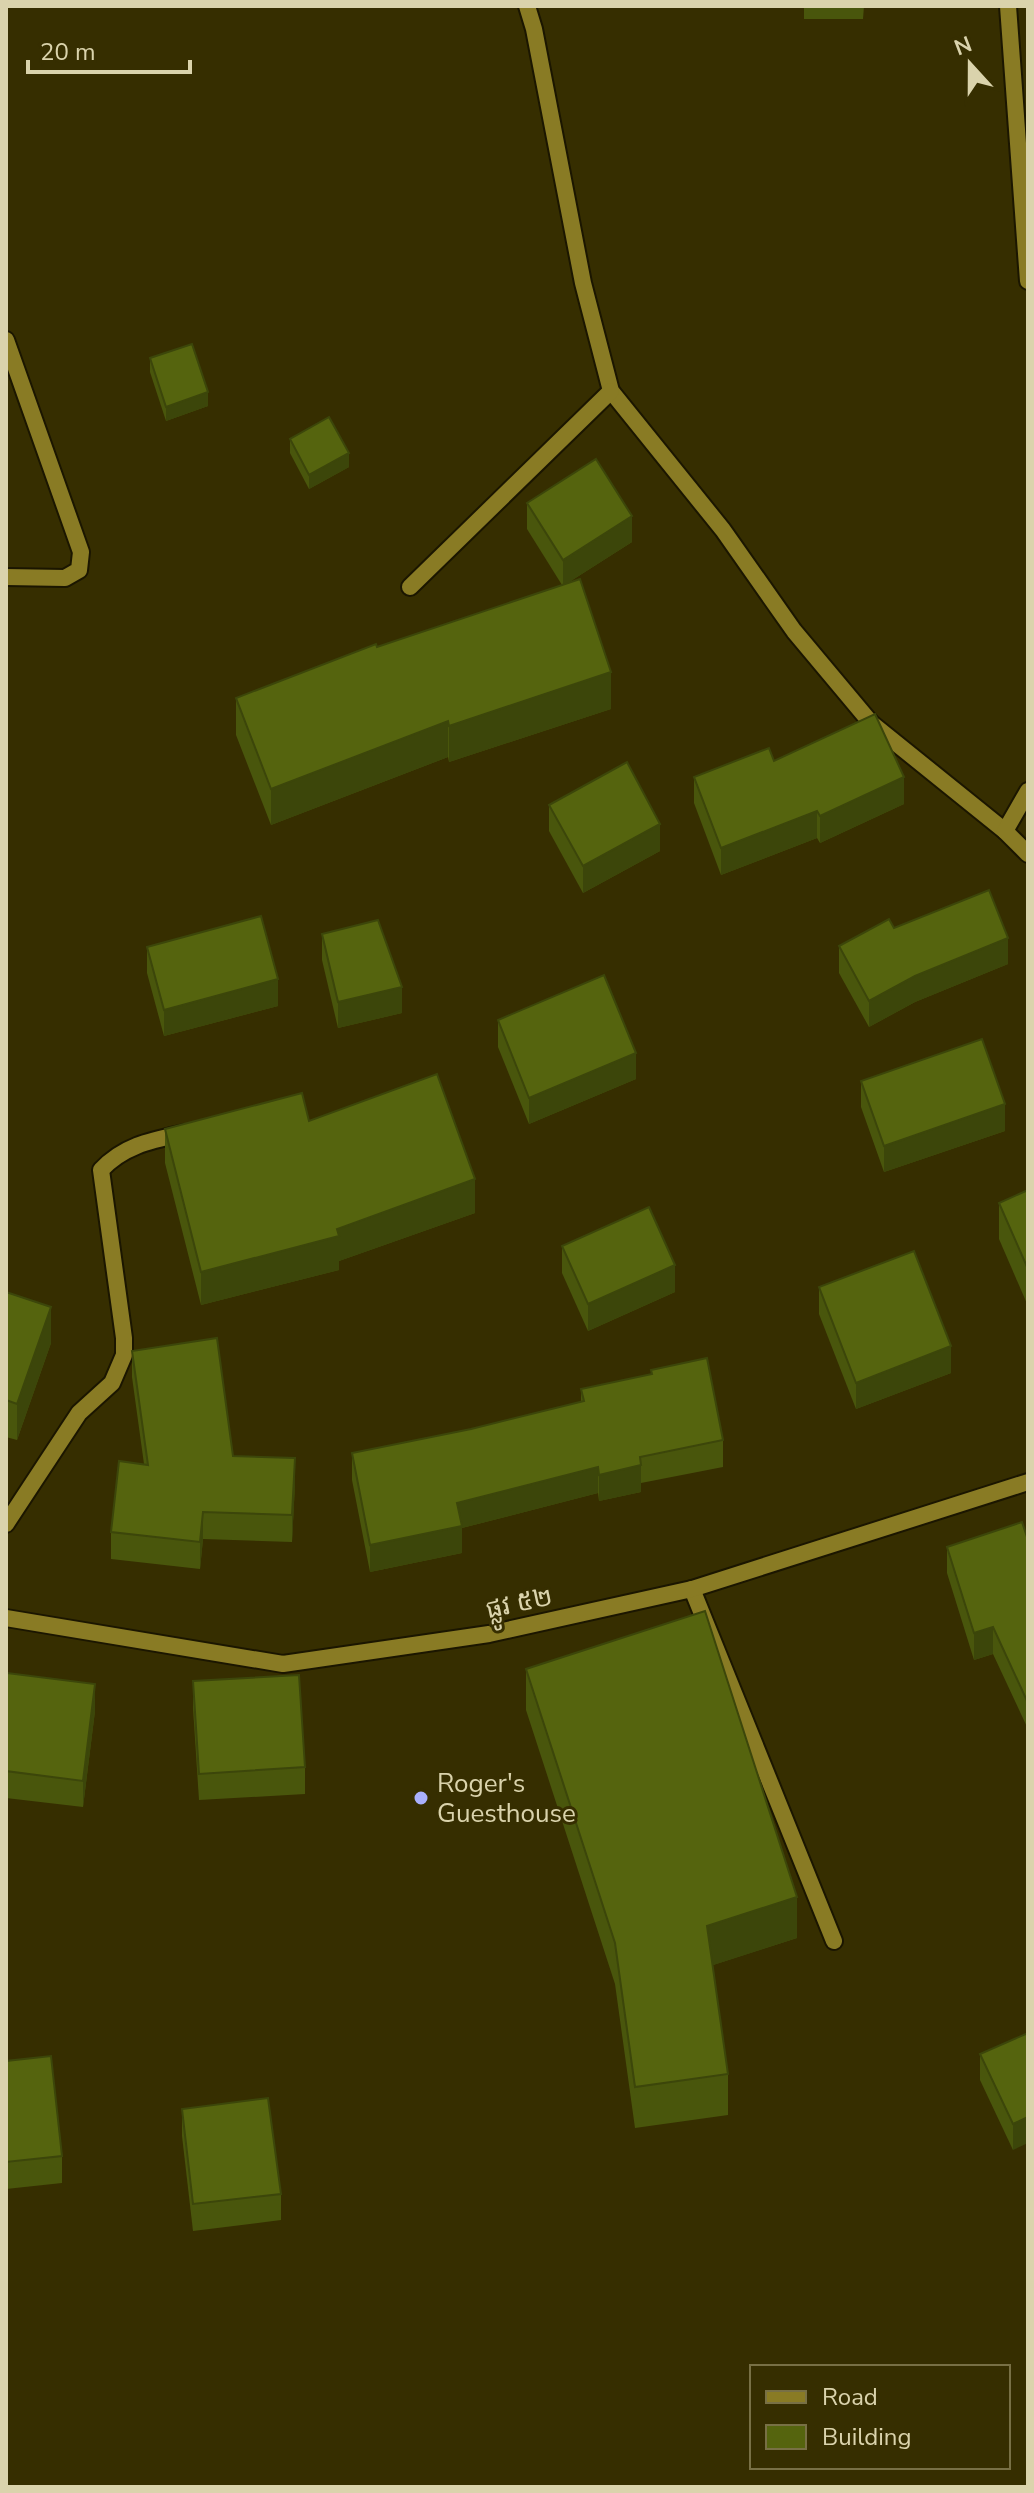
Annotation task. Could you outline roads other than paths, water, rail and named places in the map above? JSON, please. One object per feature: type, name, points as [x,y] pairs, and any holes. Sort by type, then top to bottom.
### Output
[{"type":"street","points":[[527,6],[583,283],[611,391],[723,530],[794,631],[871,723],[1005,831],[1028,854]]},
{"type":"street","points":[[1008,6],[1028,281]]},
{"type":"street","points":[[6,340],[81,552],[79,570],[65,578],[6,577]]},
{"type":"street","points":[[410,587],[611,391]]},
{"type":"street","points":[[1005,831],[1028,791]]},
{"type":"street","points":[[6,1524],[79,1413],[112,1383],[124,1355],[101,1170],[113,1157],[135,1145],[205,1128]]},
{"type":"street","name":"ផ្លូវ ៥២","points":[[6,1618],[283,1664],[489,1634],[692,1589],[1028,1482]]},
{"type":"street","points":[[692,1589],[834,1941]]},
{"type":"place","name":"Roger's Guesthouse","points":[[421,1798]]}]
